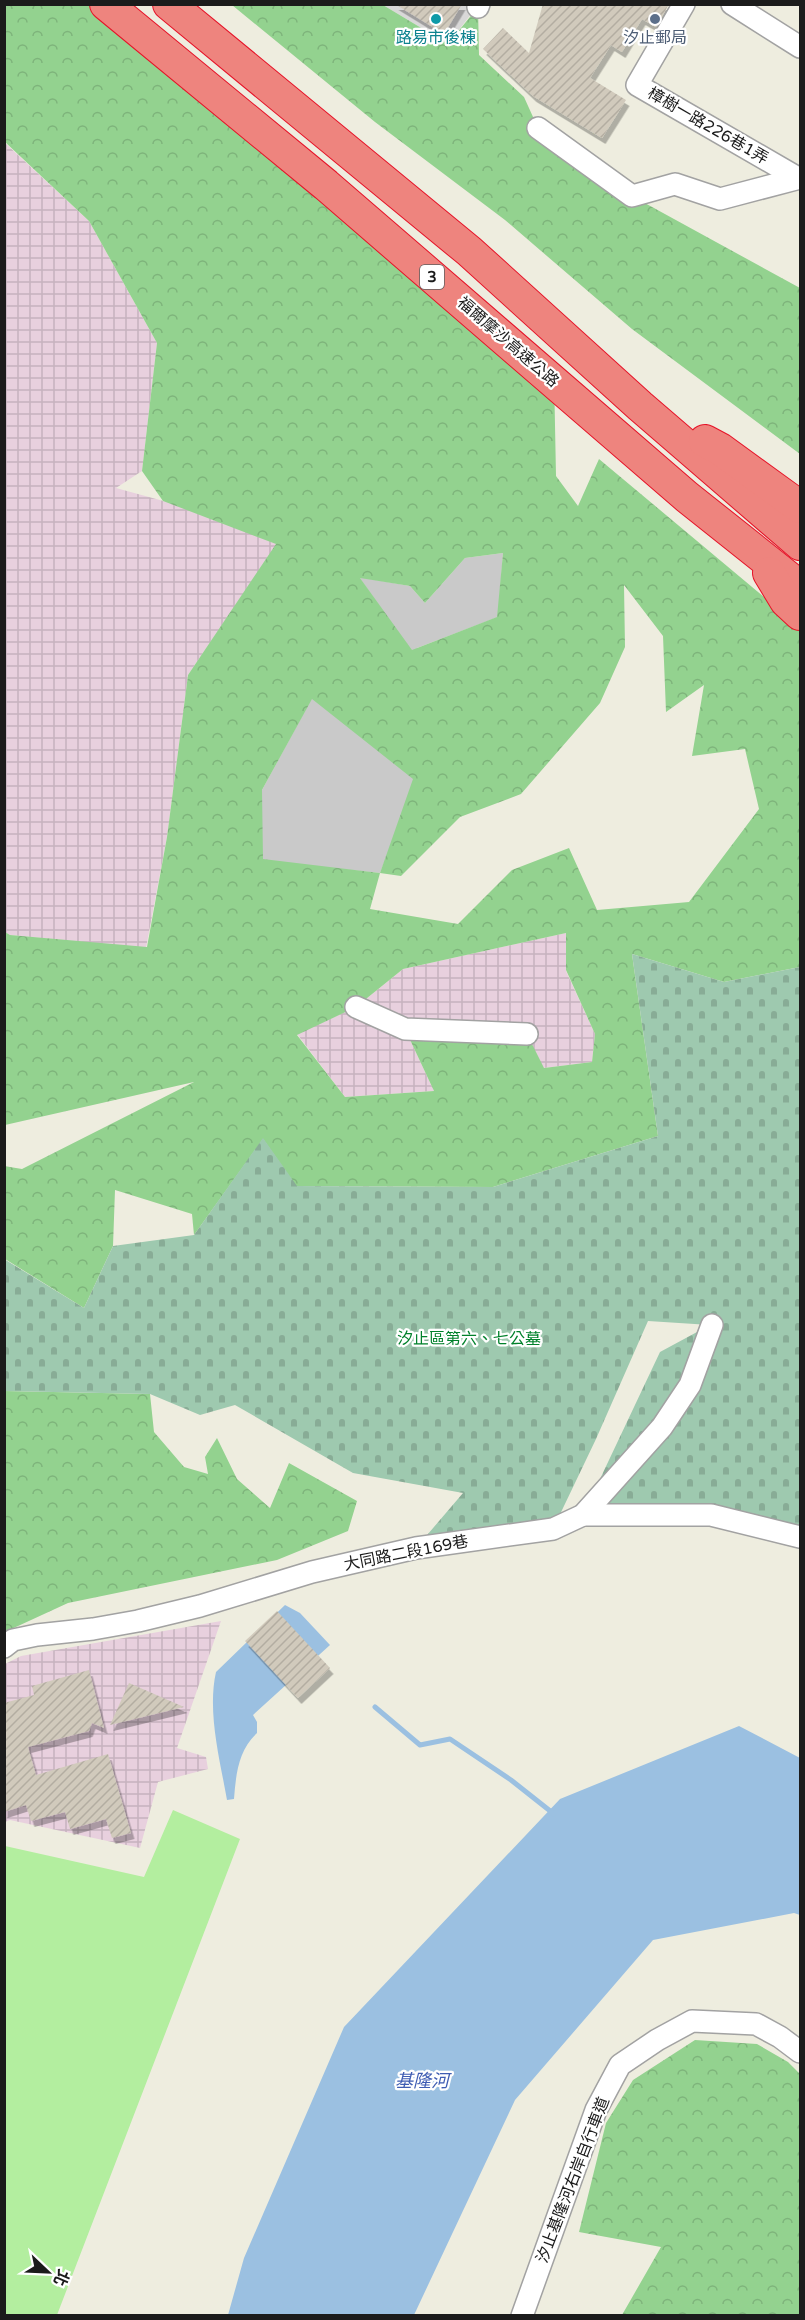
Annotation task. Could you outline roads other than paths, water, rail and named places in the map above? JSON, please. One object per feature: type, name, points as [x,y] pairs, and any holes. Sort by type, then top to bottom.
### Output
[{"type":"highway","name":"福爾摩沙高速公路","points":[[106,4],[326,184],[687,497],[801,587]]},
{"type":"highway","points":[[169,4],[469,251],[640,406],[801,544]]},
{"type":"highway","points":[[640,406],[720,449],[801,507]]},
{"type":"highway","points":[[756,552],[786,601],[801,614]]},
{"type":"street","name":"樟樹一路226巷1弄","points":[[684,4],[637,85],[800,176]]},
{"type":"street","points":[[732,4],[801,47]]},
{"type":"street","points":[[538,128],[632,196],[675,184],[720,200],[800,176]]},
{"type":"street","points":[[356,1007],[405,1029],[527,1034]]},
{"type":"street","name":"大同路二段169巷","points":[[4,1647],[13,1640],[37,1635],[138,1621],[200,1606],[312,1572],[416,1548],[553,1529],[583,1515],[663,1427],[690,1385],[712,1325]]},
{"type":"street","points":[[583,1515],[711,1515],[801,1537]]},
{"type":"street","name":"汐止基隆河右岸自行車道","points":[[522,2316],[596,2110],[620,2065],[657,2040],[692,2022],[756,2024],[801,2052]]},
{"type":"water","points":[[285,1605],[300,1613],[330,1645],[253,1715],[257,1722],[257,1733],[242,1755],[237,1772],[234,1799],[227,1800],[214,1720],[216,1672]]},
{"type":"water","name":"基隆河","points":[[739,1726],[800,1758],[800,1915],[794,1913],[653,1940],[515,2100],[414,2315],[228,2315],[244,2258],[344,2027],[560,1799]]},
{"type":"waterway","points":[[375,1707],[420,1745],[450,1739],[511,1780],[554,1814]]},
{"type":"place","name":"路易市後棟","points":[[436,19]]},
{"type":"place","name":"汐止郵局","points":[[655,19]]},
{"type":"park label","name":"汐止區第六、七公墓","points":[[469,1339]]}]
